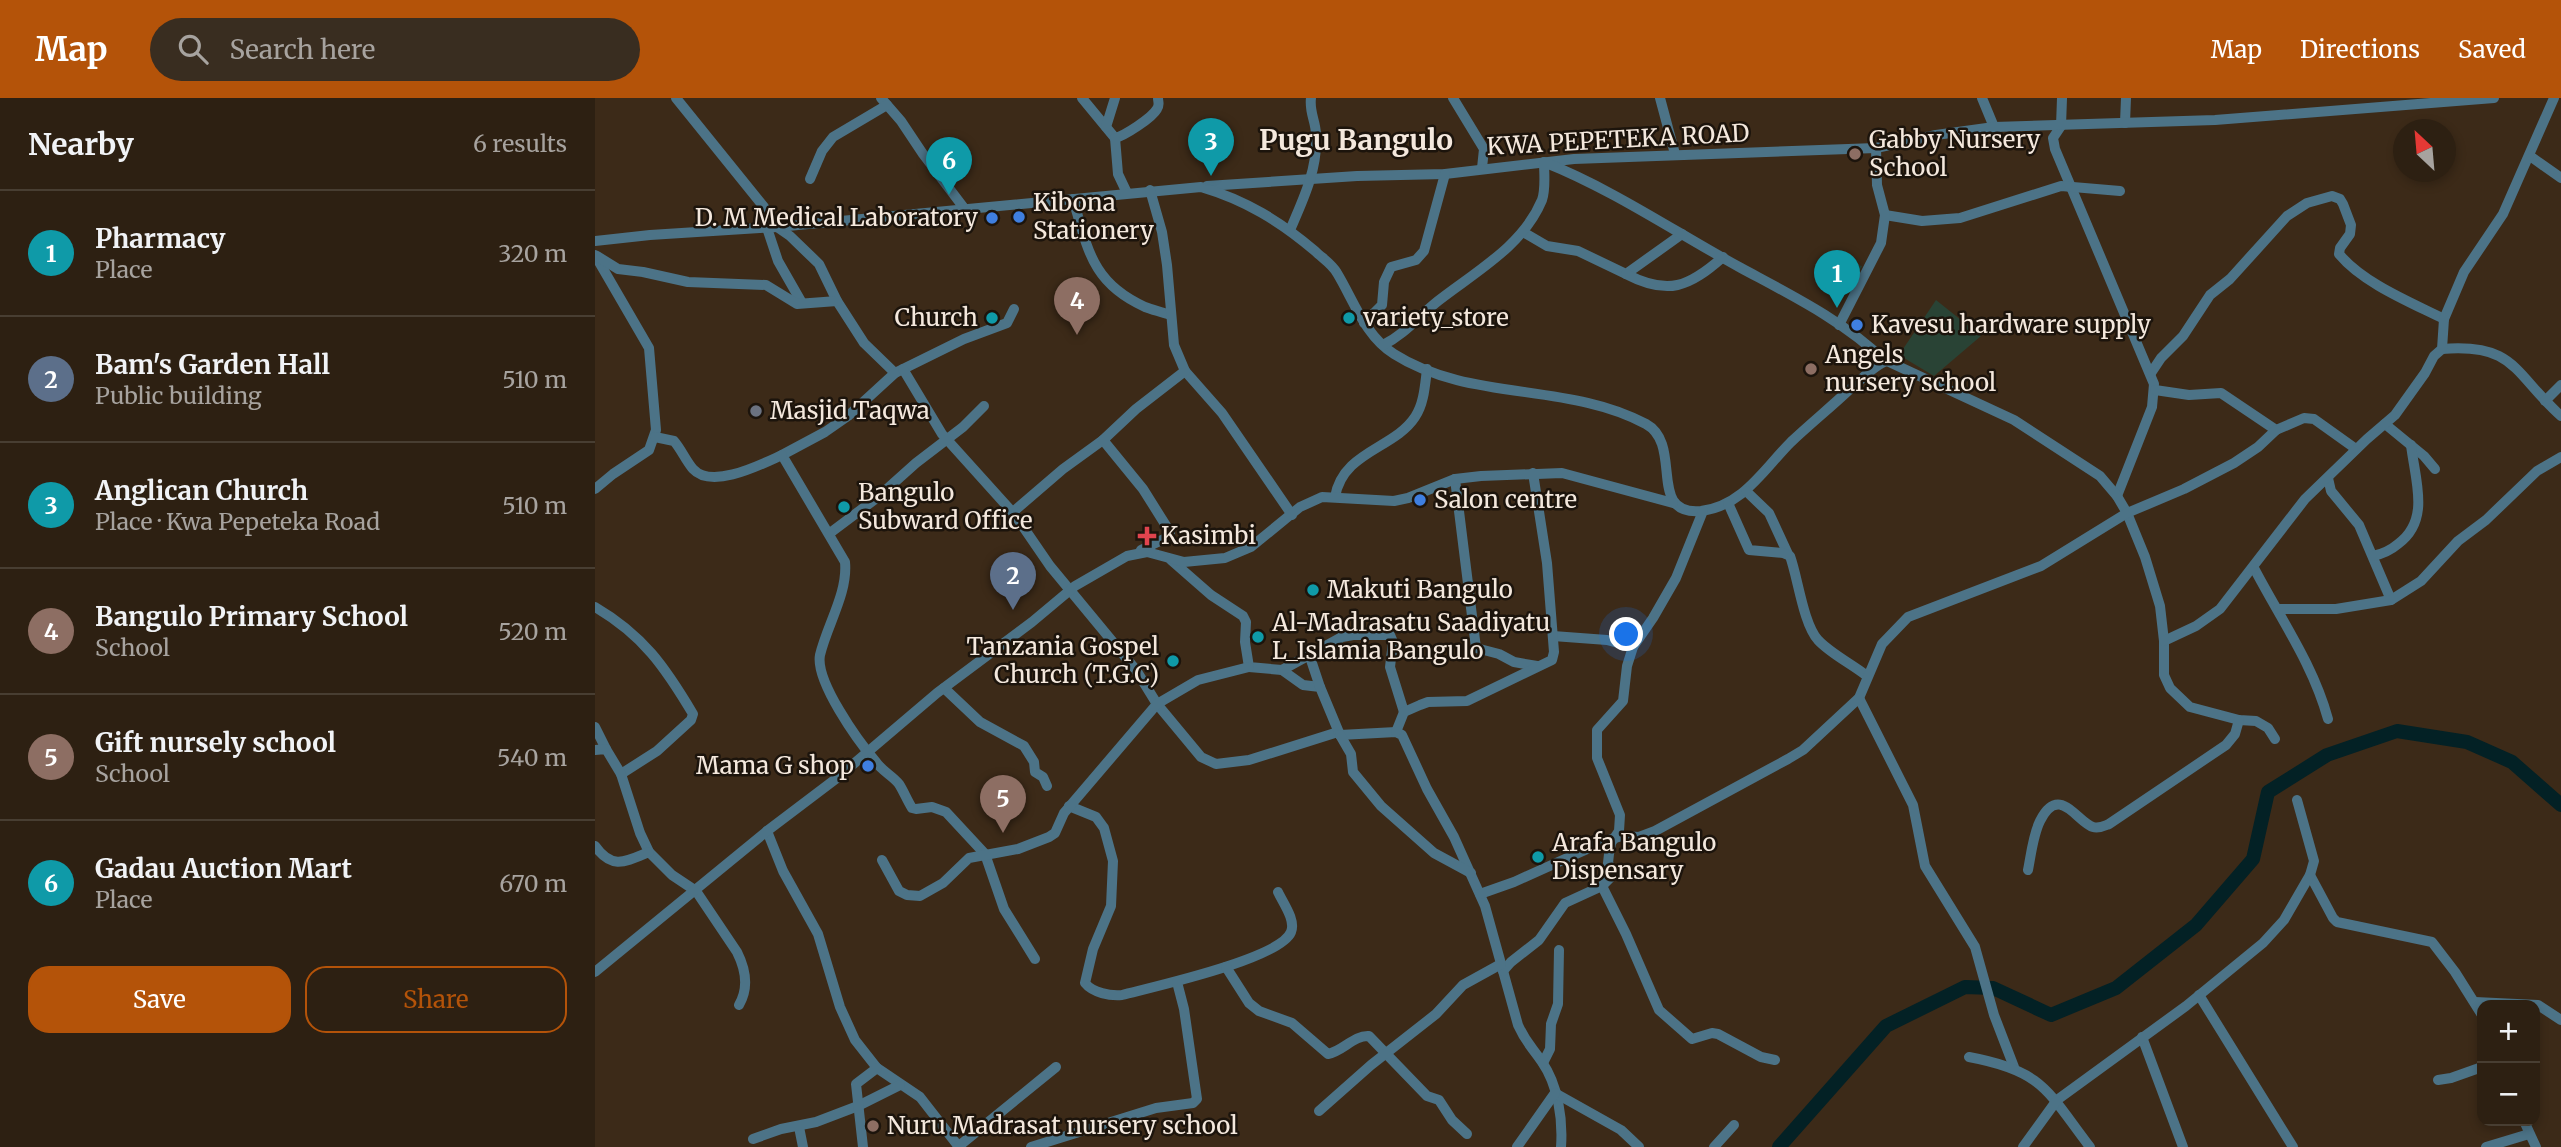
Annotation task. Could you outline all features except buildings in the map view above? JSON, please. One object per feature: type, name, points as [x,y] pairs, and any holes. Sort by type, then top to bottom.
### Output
[{"type":"street","points":[[677,98],[760,202],[772,227],[778,261],[802,303]]},
{"type":"street","points":[[1082,98],[1115,138],[1118,174],[1127,193]]},
{"type":"street","points":[[1106,127],[1115,98]]},
{"type":"street","points":[[1115,138],[1126,134],[1156,110],[1159,105],[1158,98]]},
{"type":"street","points":[[1290,230],[1311,179],[1317,132],[1310,111],[1311,98]]},
{"type":"street","points":[[1453,98],[1484,149],[1482,168]]},
{"type":"street","points":[[1660,98],[1675,154]]},
{"type":"street","points":[[1982,98],[1993,127]]},
{"type":"street","points":[[2062,98],[2061,126],[2053,135],[2053,142],[2085,225],[2151,373],[2155,390],[2152,407],[2116,496]]},
{"type":"street","points":[[2126,98],[2126,123]]},
{"type":"street","points":[[2332,98],[2333,110]]},
{"type":"street","name":"KWA PEPETEKA ROAD","points":[[595,241],[772,227],[1150,190],[1311,179],[1445,174],[1543,162],[1675,154],[1876,148],[1936,135],[1993,127],[2126,123],[2494,98]]},
{"type":"street","points":[[2442,349],[2444,319],[2463,272],[2503,214],[2554,98]]},
{"type":"street","points":[[810,179],[822,151],[834,137],[884,102],[901,121],[964,208]]},
{"type":"street","points":[[1839,324],[1881,243],[1885,215],[1877,184],[1876,148]]},
{"type":"street","points":[[2530,156],[2561,178]]},
{"type":"street","points":[[1383,345],[1400,336],[1431,306],[1487,265],[1523,232],[1543,198],[1543,162],[1608,191],[1839,324],[1885,360],[2014,420],[2084,464],[2100,477],[2116,496],[2127,513],[2145,557],[2160,607],[2164,675],[2170,688],[2190,707],[2239,720],[2256,721],[2267,728],[2274,739]]},
{"type":"street","points":[[1364,323],[1383,305],[1384,282],[1391,267],[1416,260],[1424,251],[1445,174]]},
{"type":"street","points":[[1885,215],[1922,221],[1960,218],[2061,186],[2120,191]]},
{"type":"street","points":[[1201,187],[1266,213],[1290,230],[1335,269],[1364,323],[1383,345],[1408,363],[1467,383],[1607,408],[1646,424],[1661,440],[1669,491],[1678,508],[1703,511],[1728,503],[1747,491],[1791,442],[1885,360]]},
{"type":"street","points":[[1150,190],[1164,243],[1174,345],[1185,371],[1222,413],[1292,514]]},
{"type":"street","points":[[2151,373],[2161,358],[2183,336],[2210,295],[2231,279],[2287,216],[2307,203],[2325,197],[2340,199],[2350,218],[2350,234],[2339,254],[2391,293],[2444,319]]},
{"type":"street","points":[[1073,199],[1087,246],[1105,282],[1139,304],[1171,315]]},
{"type":"street","points":[[772,227],[790,236],[818,264],[837,301],[864,343],[899,371],[947,440],[1013,512],[1069,591],[1136,670],[1157,704],[1201,757],[1216,764],[1249,760],[1339,734],[1396,732],[1406,742],[1485,906],[1509,999],[1522,1035],[1543,1063],[1555,1093],[1561,1147]]},
{"type":"street","points":[[1523,232],[1547,246],[1578,251],[1646,283],[1677,287],[1711,268],[1723,257]]},
{"type":"street","points":[[1626,274],[1682,234]]},
{"type":"street","points":[[595,255],[624,271],[705,284],[766,285],[792,302],[837,301]]},
{"type":"street","points":[[595,255],[649,348],[655,404],[655,437],[649,450],[595,489]]},
{"type":"street","points":[[655,437],[674,441],[699,474],[712,477],[732,474],[782,455],[825,432],[848,416],[899,371],[964,339],[1007,323],[1013,309]]},
{"type":"street","points":[[2164,641],[2196,626],[2220,609],[2305,499],[2404,405],[2434,356],[2442,349],[2474,348],[2504,356],[2561,416]]},
{"type":"street","points":[[1335,497],[1341,478],[1353,464],[1413,420],[1420,408],[1427,369]]},
{"type":"street","points":[[1013,512],[1185,371]]},
{"type":"street","points":[[2546,401],[2561,385]]},
{"type":"street","points":[[2155,390],[2189,395],[2221,393],[2276,430]]},
{"type":"street","points":[[830,533],[878,497],[983,407]]},
{"type":"street","points":[[1480,894],[1514,882],[1587,848],[1615,838],[1639,837],[1665,827],[1788,759],[1803,750],[1859,698],[1882,644],[1909,617],[2041,566],[2127,513],[2184,489],[2234,463],[2258,447],[2276,430],[2304,418],[2314,419],[2356,449]]},
{"type":"street","points":[[2385,424],[2411,445],[2435,470]]},
{"type":"street","points":[[595,972],[767,831],[837,778],[866,750],[1069,591],[1127,555],[1166,538],[1170,532],[1143,489],[1103,440]]},
{"type":"street","points":[[2373,556],[2401,542],[2413,531],[2417,522],[2419,510],[2411,445]]},
{"type":"street","points":[[782,455],[843,555],[846,569],[820,654],[821,673],[843,715],[866,750],[877,765],[896,781],[912,808],[932,807],[946,812],[985,854],[1004,909],[1035,959]]},
{"type":"street","points":[[2277,609],[2336,609],[2391,600],[2421,581],[2458,541],[2486,520],[2537,471],[2561,457]]},
{"type":"street","points":[[1139,552],[1171,560],[1225,558],[1251,547],[1309,502],[1322,497],[1394,502],[1455,479],[1549,472],[1576,476],[1673,503]]},
{"type":"street","points":[[1404,712],[1428,702],[1467,701],[1552,660],[1554,652],[1547,563],[1533,473]]},
{"type":"street","points":[[2328,478],[2331,491],[2353,516],[2391,600]]},
{"type":"street","points":[[1455,479],[1476,648],[1499,654],[1514,663],[1537,666]]},
{"type":"street","points":[[1747,491],[1769,513],[1792,559],[1815,635],[1824,645],[1867,676]]},
{"type":"street","points":[[1728,503],[1749,550],[1788,554]]},
{"type":"street","points":[[1319,1111],[1436,1014],[1462,985],[1511,962],[1539,940],[1565,903],[1602,886],[1614,874],[1608,863],[1610,848],[1620,828],[1619,808],[1599,766],[1597,736],[1600,725],[1623,701],[1627,666],[1633,647],[1676,578],[1703,511]]},
{"type":"street","points":[[1171,560],[1211,595],[1243,616],[1246,622],[1245,642],[1249,667]]},
{"type":"street","points":[[2253,568],[2319,688],[2328,719]]},
{"type":"street","points":[[595,607],[624,626],[661,663],[694,714],[657,751],[621,774]]},
{"type":"street","points":[[1282,670],[1348,635],[1389,635],[1393,642],[1390,667],[1404,712],[1396,732]]},
{"type":"street","points":[[1553,636],[1607,640],[1633,647]]},
{"type":"street","points":[[1312,655],[1311,660],[1320,687],[1339,734],[1351,754],[1353,772],[1381,806],[1434,853],[1471,873]]},
{"type":"street","points":[[882,860],[899,891],[914,897],[934,890],[969,859],[1018,849],[1049,837],[1055,833],[1069,806],[1157,704],[1198,680],[1249,667],[1282,670],[1303,685],[1320,687]]},
{"type":"street","points":[[944,688],[980,722],[1024,746],[1034,762],[1035,772],[1043,777],[1047,786]]},
{"type":"street","points":[[1859,698],[1913,806],[1925,866],[1975,947],[2001,1036],[2014,1067]]},
{"type":"street","points":[[2028,870],[2040,820],[2050,809],[2063,805],[2091,826],[2102,827],[2109,824],[2226,745],[2235,734],[2239,720]]},
{"type":"street","points":[[595,727],[600,750],[621,774],[639,833],[649,852],[672,875],[696,891],[723,928],[742,963],[746,993],[739,1006]]},
{"type":"street","points":[[2023,1147],[2057,1100],[2199,995],[2263,943],[2284,920],[2310,875],[2314,861],[2297,800]]},
{"type":"street","points":[[1069,806],[1096,817],[1104,828],[1113,861],[1111,906],[1088,964],[1086,986],[1109,995],[1117,995],[1177,982],[1226,967],[1277,945],[1291,933],[1292,921],[1278,892]]},
{"type":"street","points":[[767,831],[783,871],[818,934],[840,1007],[855,1040],[877,1068],[920,1097],[959,1146],[1056,1067]]},
{"type":"street","points":[[595,846],[605,859],[610,861],[626,861],[649,852]]},
{"type":"street","points":[[2310,875],[2337,922],[2432,942],[2477,1006]]},
{"type":"street","points":[[1602,886],[1663,1014],[1692,1040],[1712,1033],[1718,1034],[1761,1057],[1775,1059]]},
{"type":"street","points":[[1543,1063],[1550,1049],[1551,1024],[1558,1004],[1559,950]]},
{"type":"street","points":[[1226,967],[1249,1003],[1259,1011],[1292,1023],[1328,1054],[1339,1051],[1366,1035],[1427,1096],[1439,1100],[1452,1120],[1467,1135]]},
{"type":"street","points":[[1031,1147],[1156,1108],[1193,1103],[1197,1099],[1184,1009],[1177,982]]},
{"type":"street","points":[[2199,995],[2293,1147]]},
{"type":"street","points":[[2475,1002],[2538,1005],[2561,1020]]},
{"type":"street","points":[[2142,1037],[2183,1147]]},
{"type":"street","points":[[1969,1057],[2014,1067],[2032,1077],[2057,1100],[2090,1147]]},
{"type":"street","points":[[863,1147],[856,1084],[877,1068]]},
{"type":"street","points":[[2438,1080],[2477,1069]]},
{"type":"street","points":[[754,1139],[781,1129],[799,1127],[858,1106],[900,1084]]},
{"type":"street","points":[[1517,1147],[1555,1093]]},
{"type":"street","points":[[1555,1093],[1621,1130],[1639,1147]]},
{"type":"street","points":[[1714,1147],[1734,1125]]},
{"type":"street","points":[[2526,1126],[2536,1147]]},
{"type":"street","points":[[799,1127],[803,1147]]},
{"type":"street","points":[[2486,1147],[2529,1134]]},
{"type":"green space","points":[[1833,259],[1862,266],[1852,286],[1825,276]]},
{"type":"green space","points":[[1936,300],[1981,336],[1934,376],[1899,355]]},
{"type":"waterway","points":[[1779,1147],[1886,1026],[1965,987],[1993,988],[2051,1015],[2116,988],[2196,925],[2253,859],[2268,792],[2327,755],[2397,731],[2467,742],[2512,762],[2561,805]]},
{"type":"place","name":"Gabby Nursery School","points":[[1855,154]]},
{"type":"place","name":"Anglican Church","points":[[1211,176]]},
{"type":"place","name":"Gadau Auction Mart","points":[[949,195]]},
{"type":"place","name":"Kibona Stationery","points":[[1019,217]]},
{"type":"place","name":"D. M Medical Laboratory","points":[[992,218]]},
{"type":"place","name":"Pharmacy","points":[[1837,308]]},
{"type":"place","name":"Church","points":[[992,318]]},
{"type":"place","name":"variety_store","points":[[1349,318]]},
{"type":"place","name":"Kavesu hardware supply","points":[[1857,325]]},
{"type":"place","name":"Bangulo Primary School","points":[[1077,335]]},
{"type":"place","name":"Angels nursery school","points":[[1811,369]]},
{"type":"place","name":"Masjid Taqwa","points":[[756,411]]},
{"type":"place","name":"Salon centre","points":[[1420,500]]},
{"type":"place","name":"Bangulo Subward Office","points":[[844,507]]},
{"type":"place","name":"Kasimbi","points":[[1147,536]]},
{"type":"place","name":"Makuti Bangulo","points":[[1313,590]]},
{"type":"place","name":"Bam's Garden Hall","points":[[1013,610]]},
{"type":"place","name":"Al-Madrasatu Saadiyatu L_Islamia Bangulo","points":[[1258,637]]},
{"type":"place","name":"Tanzania Gospel Church (T.G.C)","points":[[1173,661]]},
{"type":"place","name":"Mama G shop","points":[[868,766]]},
{"type":"place","name":"Gift nursely school","points":[[1003,833]]},
{"type":"place","name":"Arafa Bangulo Dispensary","points":[[1538,857]]},
{"type":"place","name":"Nuru Madrasat nursery school","points":[[873,1126]]},
{"type":"district","name":"Pugu Bangulo","points":[[1356,140]]}]
